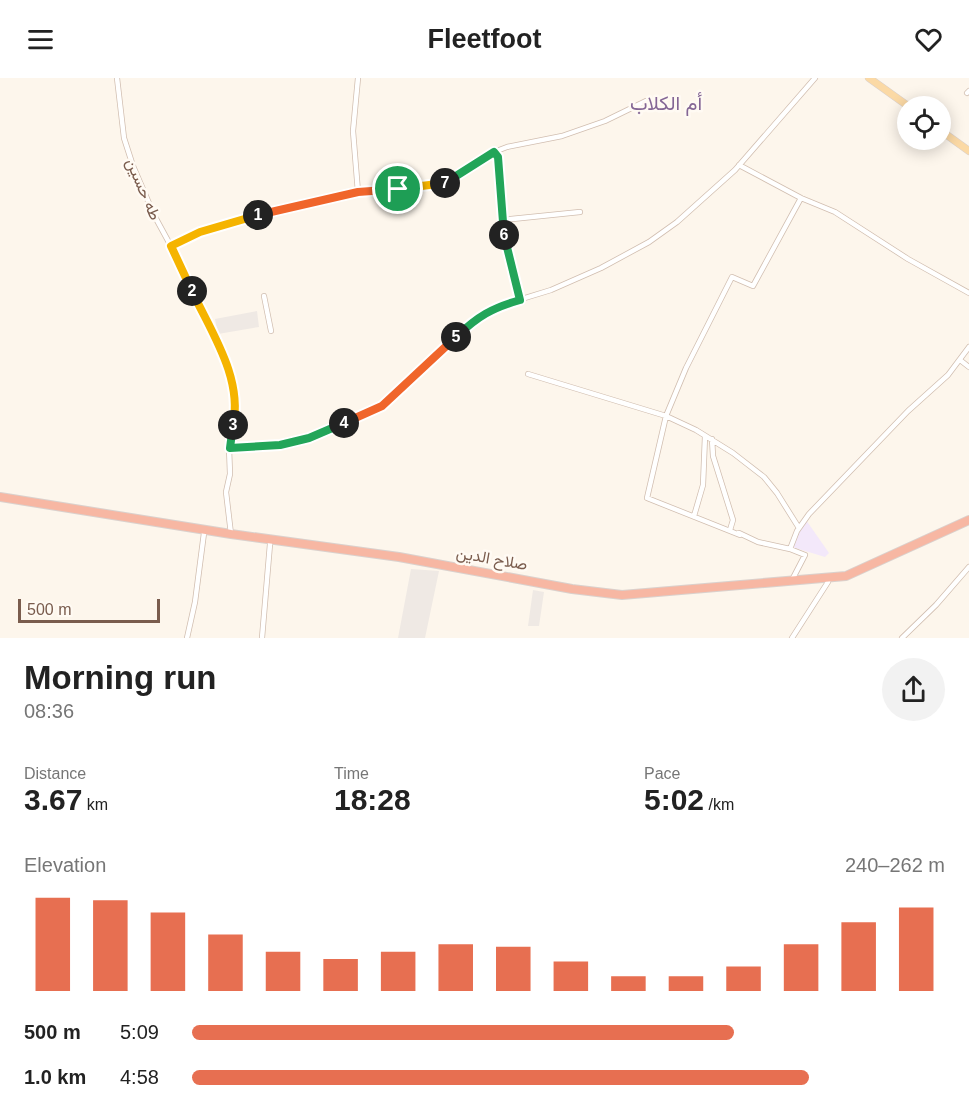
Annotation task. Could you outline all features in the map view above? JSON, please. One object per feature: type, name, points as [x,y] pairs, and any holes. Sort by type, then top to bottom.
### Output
[{"type":"highway","name":"صلاح الدين","points":[[0,499],[231,534],[606,598],[828,582],[860,575],[969,525]]},
{"type":"highway","name":"صلاح الدين","points":[[719,589],[846,576],[969,520]]},
{"type":"highway","name":"صلاح الدين","points":[[169,526],[270,544],[323,550]]},
{"type":"main road","points":[[869,78],[897,98]]},
{"type":"main road","points":[[951,138],[969,151]]},
{"type":"street","name":"طه حسين","points":[[117,78],[127,150],[154,215],[215,339],[233,384],[236,408],[230,448],[230,474],[226,492],[231,534]]},
{"type":"street","points":[[358,78],[353,131],[358,192]]},
{"type":"street","points":[[230,448],[280,445],[309,438],[382,406],[480,315],[499,306],[551,290],[601,268],[649,242],[677,222],[739,165],[816,78]]},
{"type":"street","points":[[171,246],[200,232],[234,220],[358,192],[440,185],[494,152],[562,135],[605,121],[646,101]]},
{"type":"street","points":[[494,152],[498,157],[505,244],[520,300]]},
{"type":"street","points":[[739,165],[801,198],[835,212],[908,259],[969,293]]},
{"type":"street","points":[[792,580],[805,555],[740,534],[647,498],[666,416],[686,368],[723,292],[732,277],[753,286],[801,198]]},
{"type":"street","points":[[502,220],[580,212]]},
{"type":"street","points":[[264,296],[272,331]]},
{"type":"street","points":[[790,549],[799,528],[809,514],[899,420],[938,386],[969,347]]},
{"type":"street","points":[[960,360],[969,367]]},
{"type":"street","points":[[528,374],[666,416],[705,436],[733,453],[770,483],[799,528]]},
{"type":"street","points":[[694,516],[703,484],[705,436]]},
{"type":"street","points":[[712,440],[713,456],[733,520],[730,530]]},
{"type":"street","points":[[187,638],[195,602],[204,533]]},
{"type":"street","points":[[262,638],[270,544]]},
{"type":"street","points":[[902,638],[936,605],[969,567]]},
{"type":"street","points":[[792,638],[828,582]]},
{"type":"shaded area","points":[[257,311],[259,327],[218,334],[215,319]]},
{"type":"shaded area","points":[[806,520],[829,553],[825,557],[792,547],[798,531]]},
{"type":"shaded area","points":[[411,569],[439,571],[425,638],[398,638]]},
{"type":"shaded area","points":[[533,590],[544,592],[539,626],[528,626]]},
{"type":"district","name":"أم الكلاب","points":[[666,103]]},
{"type":"route","points":[[494,152],[498,157],[505,244],[520,300],[480,315],[382,406],[309,438],[280,445],[230,448],[236,408],[233,384],[202,310],[171,246],[200,232],[234,220],[326,198],[358,192],[398,189],[440,185],[494,152]]}]
